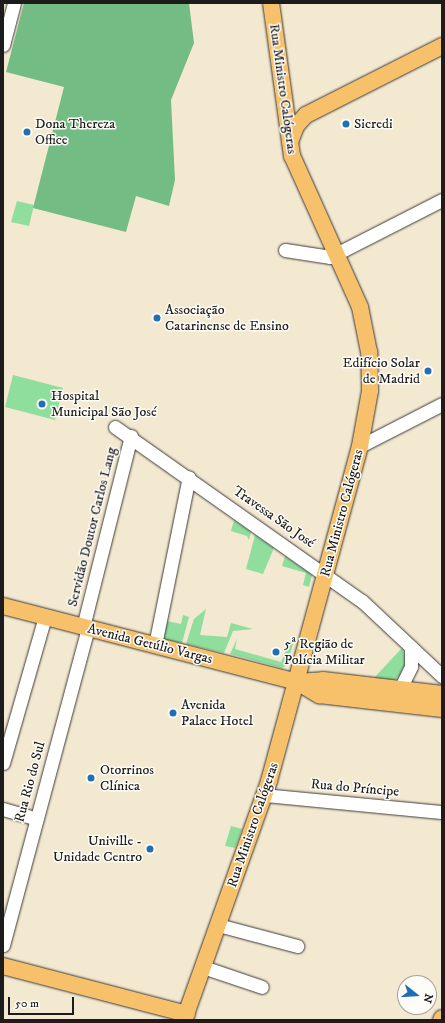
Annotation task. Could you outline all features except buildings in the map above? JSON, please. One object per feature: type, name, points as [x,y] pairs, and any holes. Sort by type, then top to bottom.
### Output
[{"type":"main road","name":"Rua Ministro Calógeras","points":[[185,1017],[264,795],[297,682],[360,446],[370,391],[369,352],[360,307],[338,253],[295,168],[282,92],[271,3]]},
{"type":"main road","points":[[290,142],[299,122],[315,110],[442,46]]},
{"type":"main road","points":[[282,92],[294,104],[315,110]]},
{"type":"main road","name":"Avenida Getúlio Vargas","points":[[3,606],[297,682]]},
{"type":"main road","points":[[297,682],[323,680],[442,694]]},
{"type":"main road","points":[[297,682],[319,696],[442,709]]},
{"type":"main road","points":[[3,966],[185,1017]]},
{"type":"street","points":[[3,45],[14,3]]},
{"type":"street","points":[[285,250],[326,258],[442,200]]},
{"type":"street","points":[[360,446],[442,404]]},
{"type":"street","name":"Travessa São José","points":[[115,427],[131,436],[326,573],[382,617],[442,676]]},
{"type":"street","name":"Servidão Doutor Carlos Lang","points":[[86,627],[131,436]]},
{"type":"street","points":[[155,645],[189,477]]},
{"type":"street","points":[[3,763],[45,617]]},
{"type":"street","name":"Rua Rio do Sul","points":[[3,945],[86,627]]},
{"type":"street","points":[[400,689],[411,666],[411,647]]},
{"type":"street","name":"Rua do Príncipe","points":[[264,795],[442,812]]},
{"type":"street","points":[[3,809],[37,819]]},
{"type":"street","points":[[218,925],[297,946]]},
{"type":"street","points":[[203,967],[262,987]]},
{"type":"green space","points":[[24,3],[189,3],[194,43],[171,100],[175,180],[169,206],[136,196],[126,232],[33,208],[64,87],[6,72]]},
{"type":"green space","points":[[17,201],[34,205],[29,226],[11,222]]},
{"type":"green space","points":[[13,375],[63,388],[55,420],[5,407]]},
{"type":"green space","points":[[234,520],[251,532],[249,540],[247,536],[231,531]]},
{"type":"green space","points":[[255,535],[274,548],[263,574],[246,569]]},
{"type":"green space","points":[[285,556],[312,575],[309,587],[303,585],[306,573],[282,566]]},
{"type":"green space","points":[[206,609],[200,635],[227,637],[231,623],[253,629],[233,631],[224,653],[186,644],[194,619]]},
{"type":"green space","points":[[183,615],[189,617],[182,643],[163,639],[167,621],[181,624]]},
{"type":"green space","points":[[237,639],[235,649],[281,662],[289,643],[293,644],[287,665],[282,668],[230,654]]},
{"type":"green space","points":[[402,648],[407,661],[403,674],[391,682],[373,679]]},
{"type":"green space","points":[[231,826],[242,829],[235,848],[225,846]]},
{"type":"place","name":"Sicredi","points":[[346,124]]},
{"type":"place","name":"Dona Thereza Office","points":[[27,132]]},
{"type":"place","name":"Associação Catarinense de Ensino","points":[[157,318]]},
{"type":"place","name":"Edifício Solar de Madrid","points":[[428,371]]},
{"type":"place","name":"Hospital Municipal São José","points":[[42,404]]},
{"type":"place","name":"5ª Região de Polícia Militar","points":[[276,652]]},
{"type":"place","name":"Avenida Palace Hotel","points":[[173,713]]},
{"type":"place","name":"Otorrinos Clínica","points":[[91,778]]},
{"type":"place","name":"Univille - Unidade Centro","points":[[150,849]]}]
